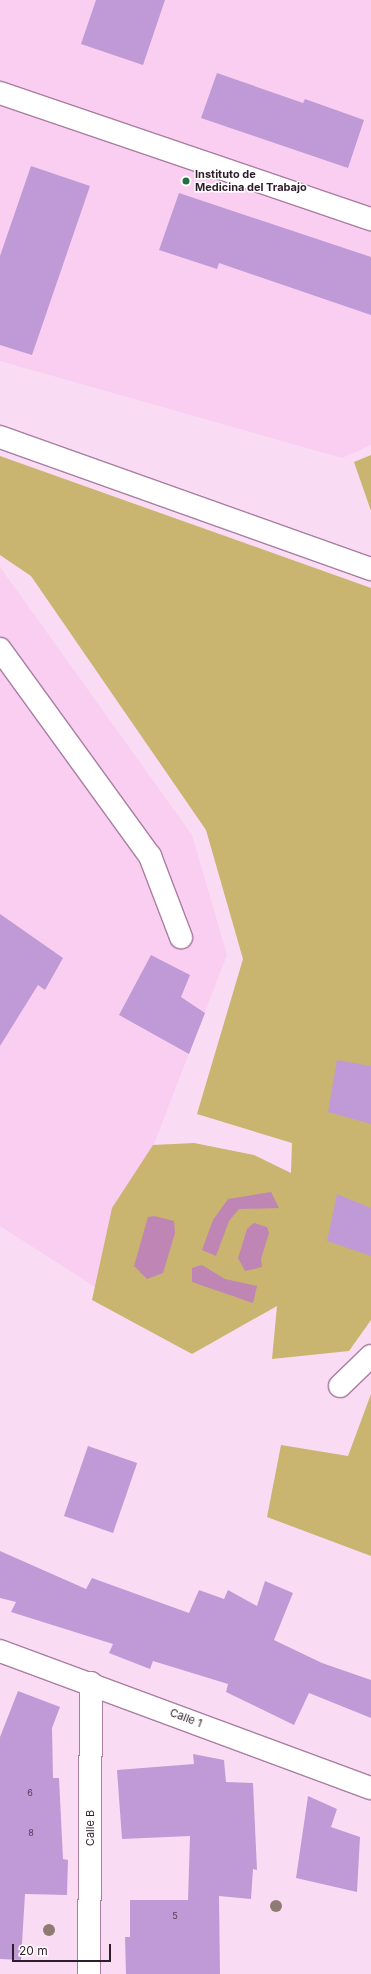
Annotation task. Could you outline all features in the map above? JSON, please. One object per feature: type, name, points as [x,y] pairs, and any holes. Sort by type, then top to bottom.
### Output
[{"type":"street","points":[[0,93],[371,219]]},
{"type":"street","points":[[0,437],[371,569]]},
{"type":"street","points":[[0,649],[150,856],[181,937]]},
{"type":"street","points":[[340,1386],[371,1356]]},
{"type":"street","name":"Calle 1","points":[[0,1651],[91,1683],[371,1788]]},
{"type":"street","name":"Calle B","points":[[89,1974],[91,1683]]},
{"type":"shaded area","name":"Instituto de Medicina del Trabajo","points":[[0,0],[371,0],[371,445],[342,458],[0,361]]},
{"type":"shaded area","points":[[371,455],[371,511],[354,462]]},
{"type":"shaded area","points":[[0,456],[371,588],[371,1320],[349,1351],[272,1359],[277,1306],[192,1354],[92,1300],[112,1208],[153,1145],[194,1143],[254,1155],[291,1173],[292,1143],[197,1114],[243,959],[206,830],[31,576],[0,555]]},
{"type":"shaded area","points":[[0,567],[192,835],[227,955],[98,1289],[0,1226]]},
{"type":"shaded area","points":[[271,1192],[279,1208],[239,1209],[229,1221],[216,1256],[202,1250],[213,1220],[228,1199]]},
{"type":"shaded area","points":[[154,1216],[174,1221],[175,1233],[163,1273],[147,1279],[134,1266],[148,1217]]},
{"type":"shaded area","points":[[254,1223],[267,1227],[269,1233],[261,1259],[262,1267],[245,1271],[238,1258],[247,1229]]},
{"type":"shaded area","points":[[202,1265],[225,1279],[257,1286],[253,1303],[192,1282],[192,1268]]},
{"type":"shaded area","points":[[371,1394],[371,1556],[267,1517],[281,1445],[348,1456]]},
{"type":"building","points":[[96,0],[165,0],[143,65],[81,44]]},
{"type":"building","points":[[217,73],[303,103],[305,99],[364,120],[348,168],[201,118]]},
{"type":"building","points":[[31,166],[90,186],[32,355],[0,345],[0,256]]},
{"type":"building","points":[[179,193],[371,257],[371,315],[219,263],[217,269],[159,250]]},
{"type":"building","points":[[0,914],[63,958],[45,990],[38,985],[0,1046]]},
{"type":"building","points":[[151,955],[190,975],[181,997],[205,1013],[189,1054],[119,1015]]},
{"type":"building","points":[[337,1060],[371,1066],[371,1124],[328,1112]]},
{"type":"building","points":[[337,1194],[371,1208],[371,1256],[327,1241]]},
{"type":"building","points":[[88,1446],[137,1463],[113,1533],[64,1516]]},
{"type":"building","points":[[0,1551],[86,1589],[92,1578],[189,1613],[199,1590],[224,1599],[228,1590],[257,1606],[265,1581],[293,1593],[274,1640],[322,1663],[371,1680],[371,1718],[309,1693],[294,1725],[226,1692],[228,1684],[153,1661],[150,1669],[109,1653],[113,1644],[11,1612],[16,1602],[0,1598]]},
{"type":"building","points":[[18,1691],[60,1707],[52,1728],[53,1778],[59,1778],[63,1859],[68,1860],[67,1895],[25,1894],[21,1960],[0,1959],[0,1737]]},
{"type":"building","points":[[193,1754],[224,1760],[226,1782],[253,1783],[257,1870],[253,1869],[251,1899],[219,1896],[220,1974],[126,1974],[125,1937],[130,1937],[130,1900],[188,1900],[190,1836],[122,1839],[117,1770],[194,1764]]},
{"type":"building","points":[[308,1796],[337,1809],[331,1827],[360,1837],[357,1892],[296,1878]]},
{"type":"place","name":"Instituto de Medicina del Trabajo","points":[[186,181]]}]
